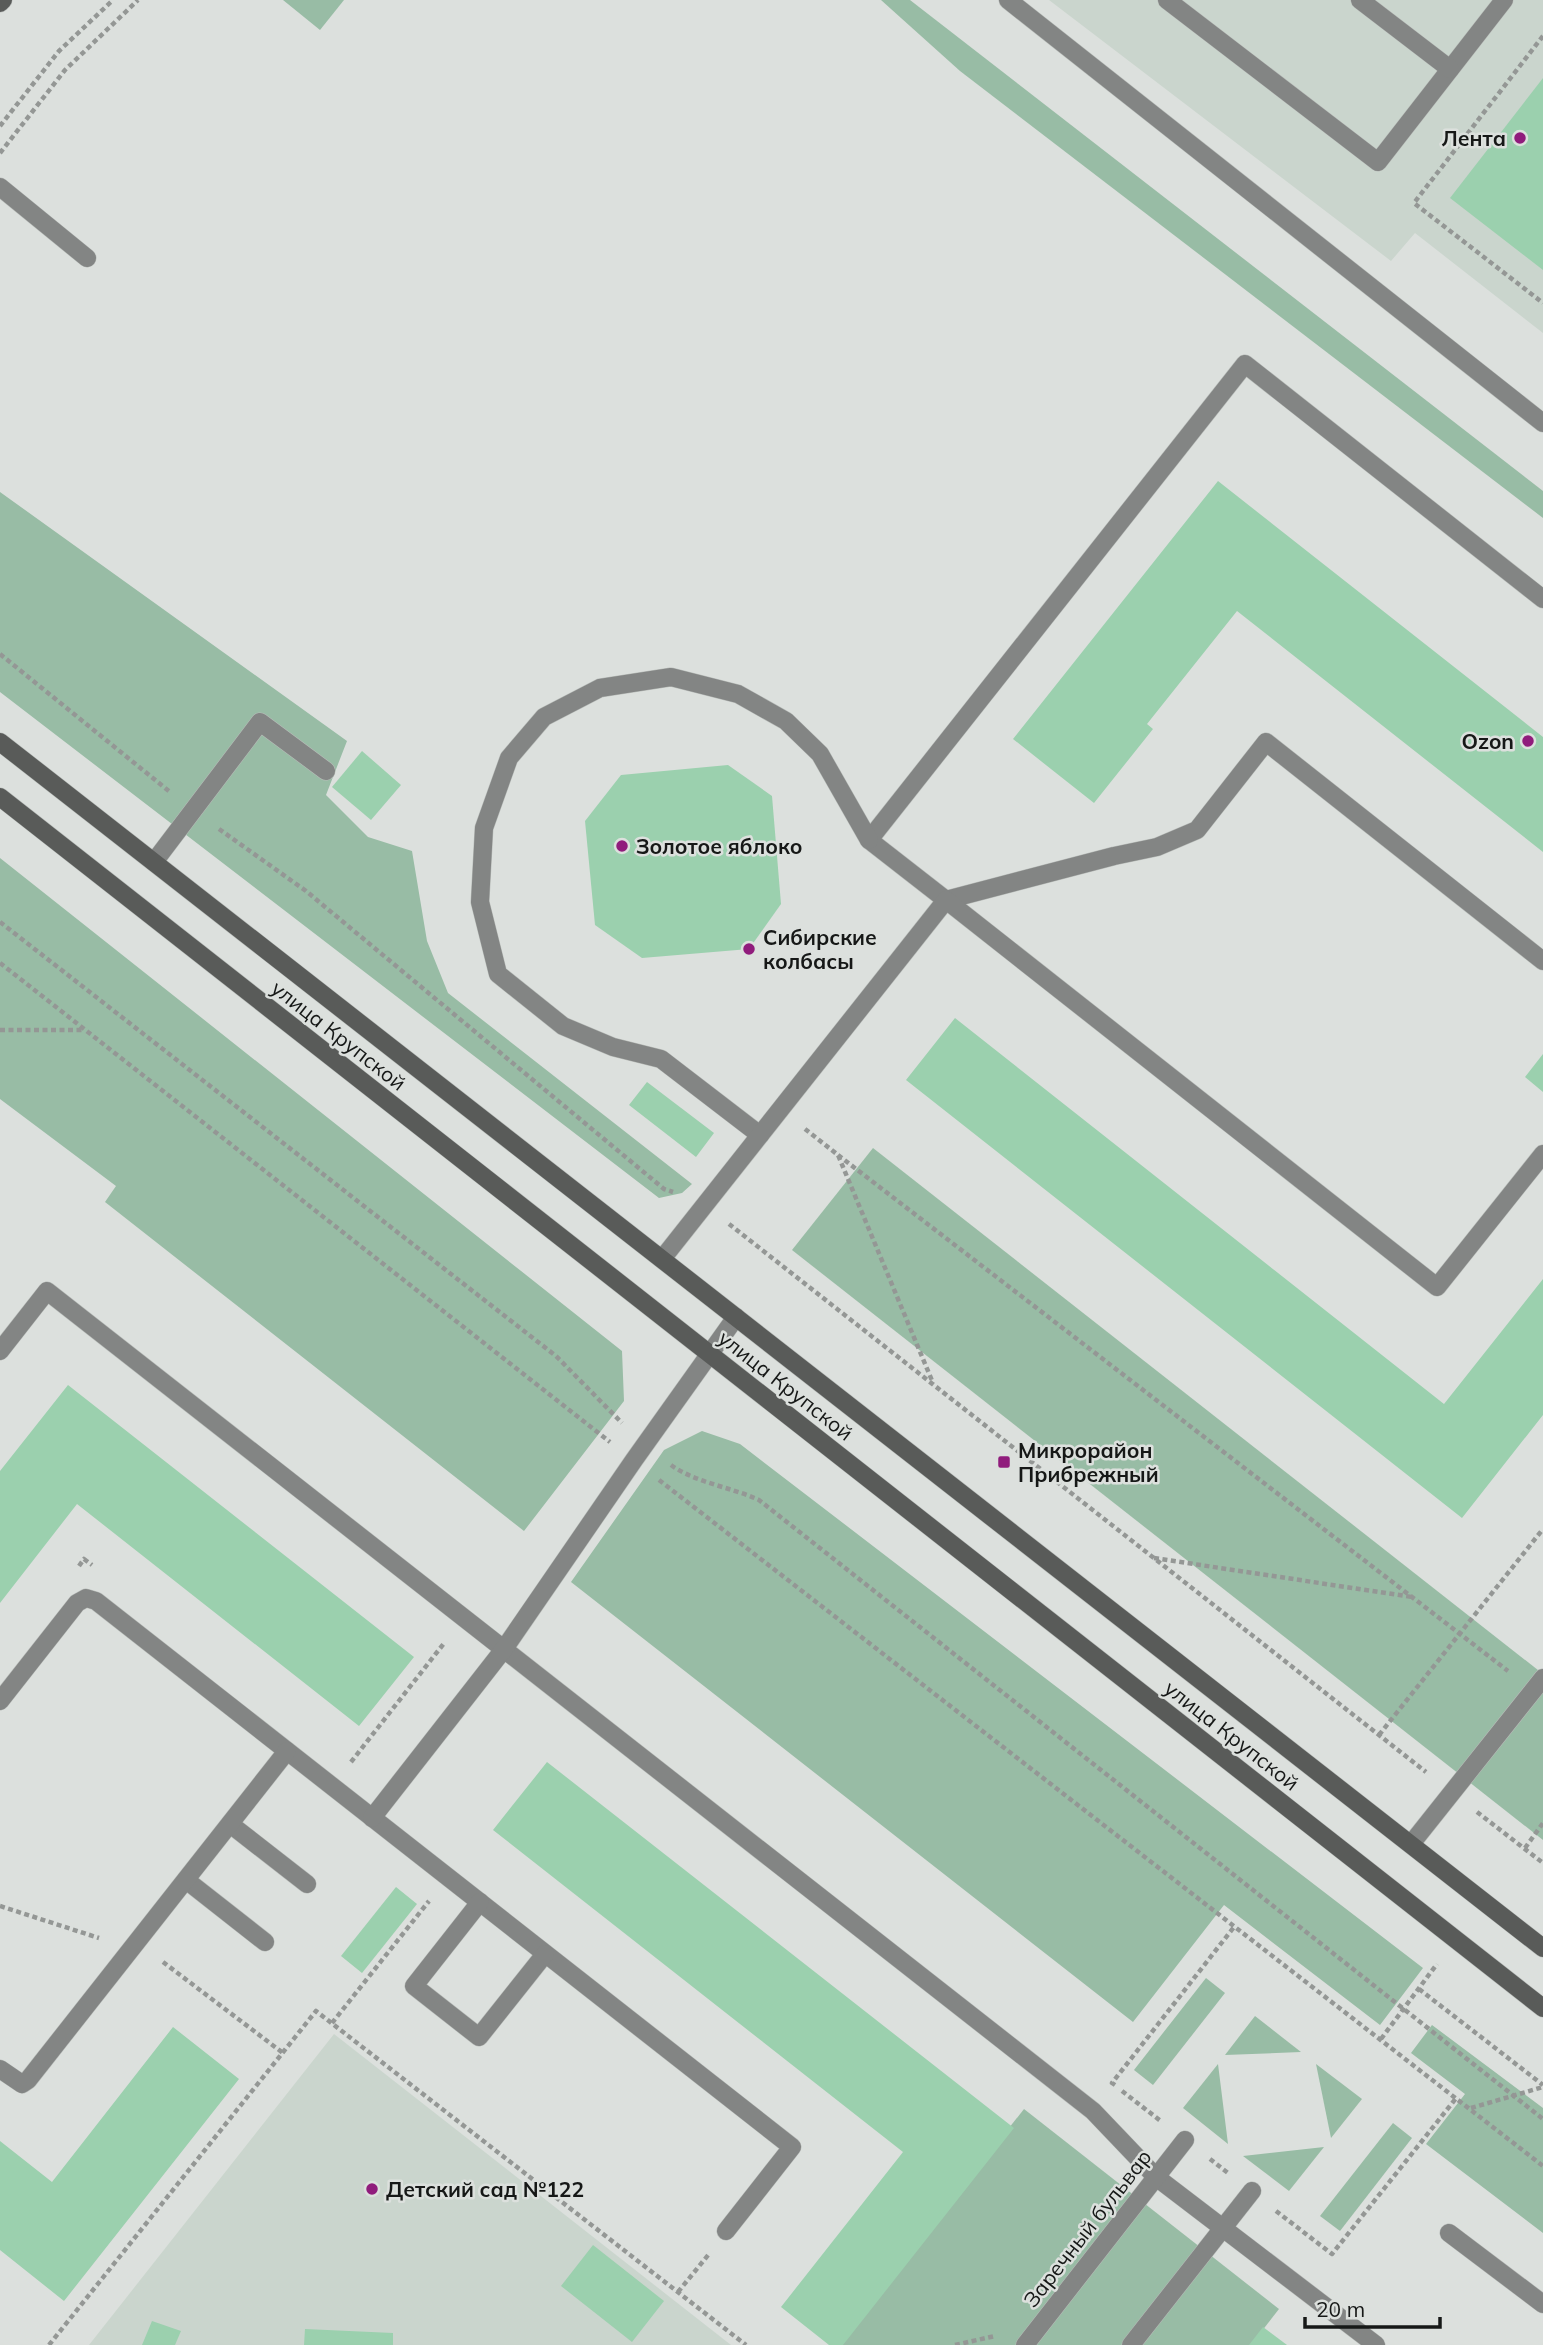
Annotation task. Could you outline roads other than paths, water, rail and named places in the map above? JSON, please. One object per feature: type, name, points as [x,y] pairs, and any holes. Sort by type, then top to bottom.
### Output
[{"type":"main road","name":"улица Крупской","points":[[0,742],[1543,1948]]},
{"type":"main road","name":"улица Крупской","points":[[0,797],[1543,2008]]},
{"type":"street","points":[[1008,0],[1543,423]]},
{"type":"street","points":[[1167,0],[1377,162],[1504,0]]},
{"type":"street","points":[[1360,0],[1450,69]]},
{"type":"street","points":[[0,187],[87,258]]},
{"type":"street","points":[[869,840],[1245,364],[1543,599]]},
{"type":"street","points":[[760,1135],[661,1059],[613,1047],[563,1026],[498,974],[480,902],[484,828],[509,758],[544,717],[600,688],[671,677],[738,694],[786,721],[820,754],[869,840],[1437,1287],[1543,1154]]},
{"type":"street","points":[[154,862],[260,722],[326,771]]},
{"type":"street","points":[[662,1259],[946,900],[1157,847],[1197,830],[1266,742],[1543,961]]},
{"type":"street","points":[[0,1351],[47,1291],[1093,2111],[1156,2177],[1376,2345]]},
{"type":"street","points":[[372,1818],[504,1649],[736,1317]]},
{"type":"street","points":[[0,1700],[77,1603],[86,1598],[96,1601],[792,2147],[726,2231]]},
{"type":"street","points":[[1411,1844],[1538,1684]]},
{"type":"street","points":[[0,2069],[22,2084],[28,2080],[287,1751]]},
{"type":"street","points":[[230,1824],[307,1884]]},
{"type":"street","points":[[186,1880],[265,1942]]},
{"type":"street","points":[[480,1902],[414,1986],[479,2037],[545,1954]]},
{"type":"street","name":"Заречный бульвар","points":[[1025,2345],[1185,2140]]},
{"type":"street","points":[[1131,2345],[1252,2191]]},
{"type":"street","points":[[1449,2232],[1543,2304]]},
{"type":"place","name":"Лента","points":[[1520,138]]},
{"type":"place","name":"Ozon","points":[[1528,741]]},
{"type":"place","name":"Золотое яблоко","points":[[622,846]]},
{"type":"place","name":"Сибирские колбасы","points":[[749,949]]},
{"type":"place","name":"Микрорайон Прибрежный","points":[[1004,1462]]},
{"type":"place","name":"Детский сад №122","points":[[372,2189]]}]
